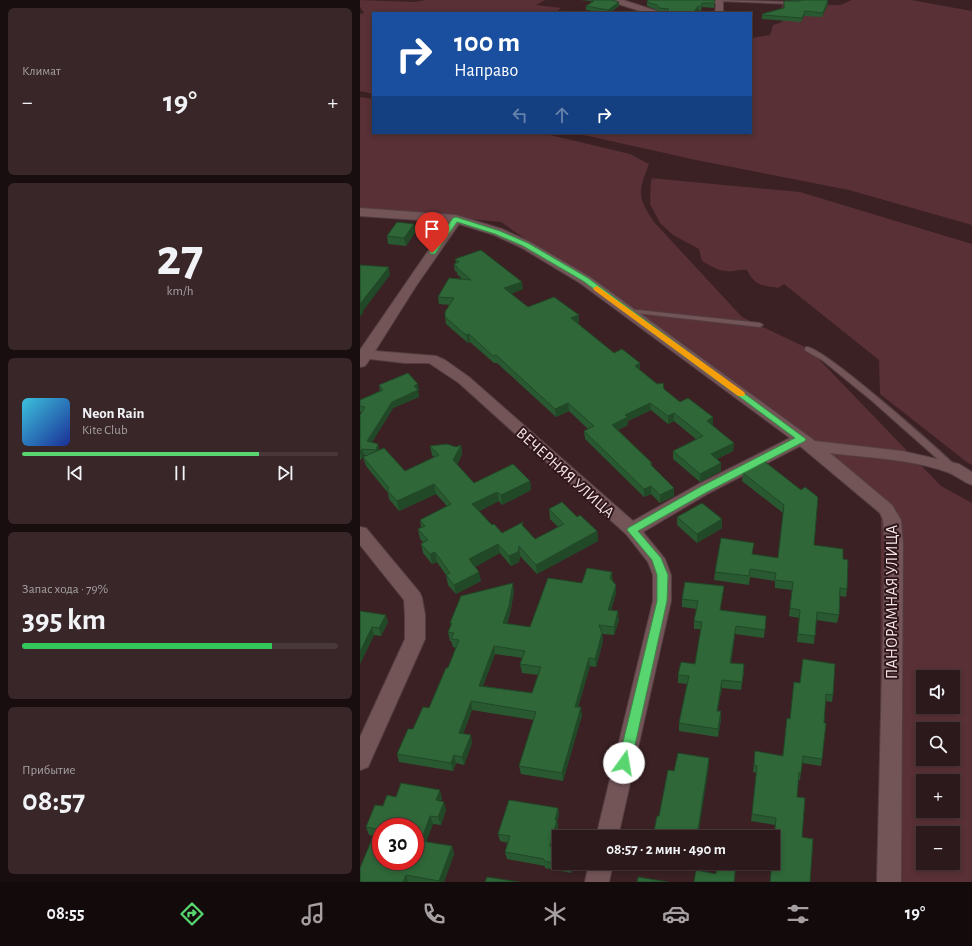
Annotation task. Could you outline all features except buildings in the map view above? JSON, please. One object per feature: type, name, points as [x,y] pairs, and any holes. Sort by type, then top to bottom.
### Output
[{"type":"street","points":[[615,0],[651,12]]},
{"type":"street","points":[[717,0],[720,4],[719,12]]},
{"type":"street","name":"ПАНОРАМНАЯ УЛИЦА","points":[[360,212],[456,219],[498,232],[526,244],[585,280],[806,442],[876,498],[886,509],[892,520],[894,544],[889,882]]},
{"type":"street","points":[[362,357],[456,219]]},
{"type":"street","name":"ВЕЧЕРНЯЯ УЛИЦА","points":[[362,357],[431,359],[440,363],[464,380],[632,530],[656,558],[662,575],[662,601],[609,830]]},
{"type":"street","points":[[632,530],[703,489],[806,442],[902,456],[953,468],[972,479]]},
{"type":"street","points":[[360,533],[413,598],[415,614],[415,639],[360,760]]},
{"type":"street","points":[[597,882],[600,870]]},
{"type":"lane","points":[[717,0],[799,3]]},
{"type":"lane","points":[[627,311],[760,325]]},
{"type":"lane","points":[[809,349],[820,354],[911,429],[953,468]]},
{"type":"shaded area","points":[[360,0],[415,2],[425,0],[545,0],[536,5],[561,8],[556,12],[372,12],[372,94],[360,91],[360,14],[364,13],[360,7]]},
{"type":"shaded area","points":[[852,0],[911,0],[972,11],[972,225],[849,190],[696,160],[579,134],[752,134],[752,38],[770,35],[773,25],[782,22],[784,19],[780,13],[782,4],[840,5]]},
{"type":"shaded area","points":[[360,97],[372,99],[372,134],[546,134],[630,154],[649,164],[641,188],[644,206],[654,222],[742,317],[809,349],[941,486],[972,503],[972,882],[880,882],[881,500],[811,440],[501,222],[360,209]]},
{"type":"shaded area","points":[[650,178],[800,192],[972,244],[972,465],[880,394],[879,360],[784,284],[778,288],[763,285],[756,282],[747,270],[724,271],[714,268],[702,261],[699,249],[673,235],[660,223],[650,204],[651,180],[653,180]]},
{"type":"slow traffic","points":[[597,288],[741,394]]},
{"type":"route","points":[[432,253],[456,219],[498,232],[526,244],[585,280],[801,439],[778,449],[703,489],[632,530],[656,558],[662,575],[662,601],[624,763]]}]
